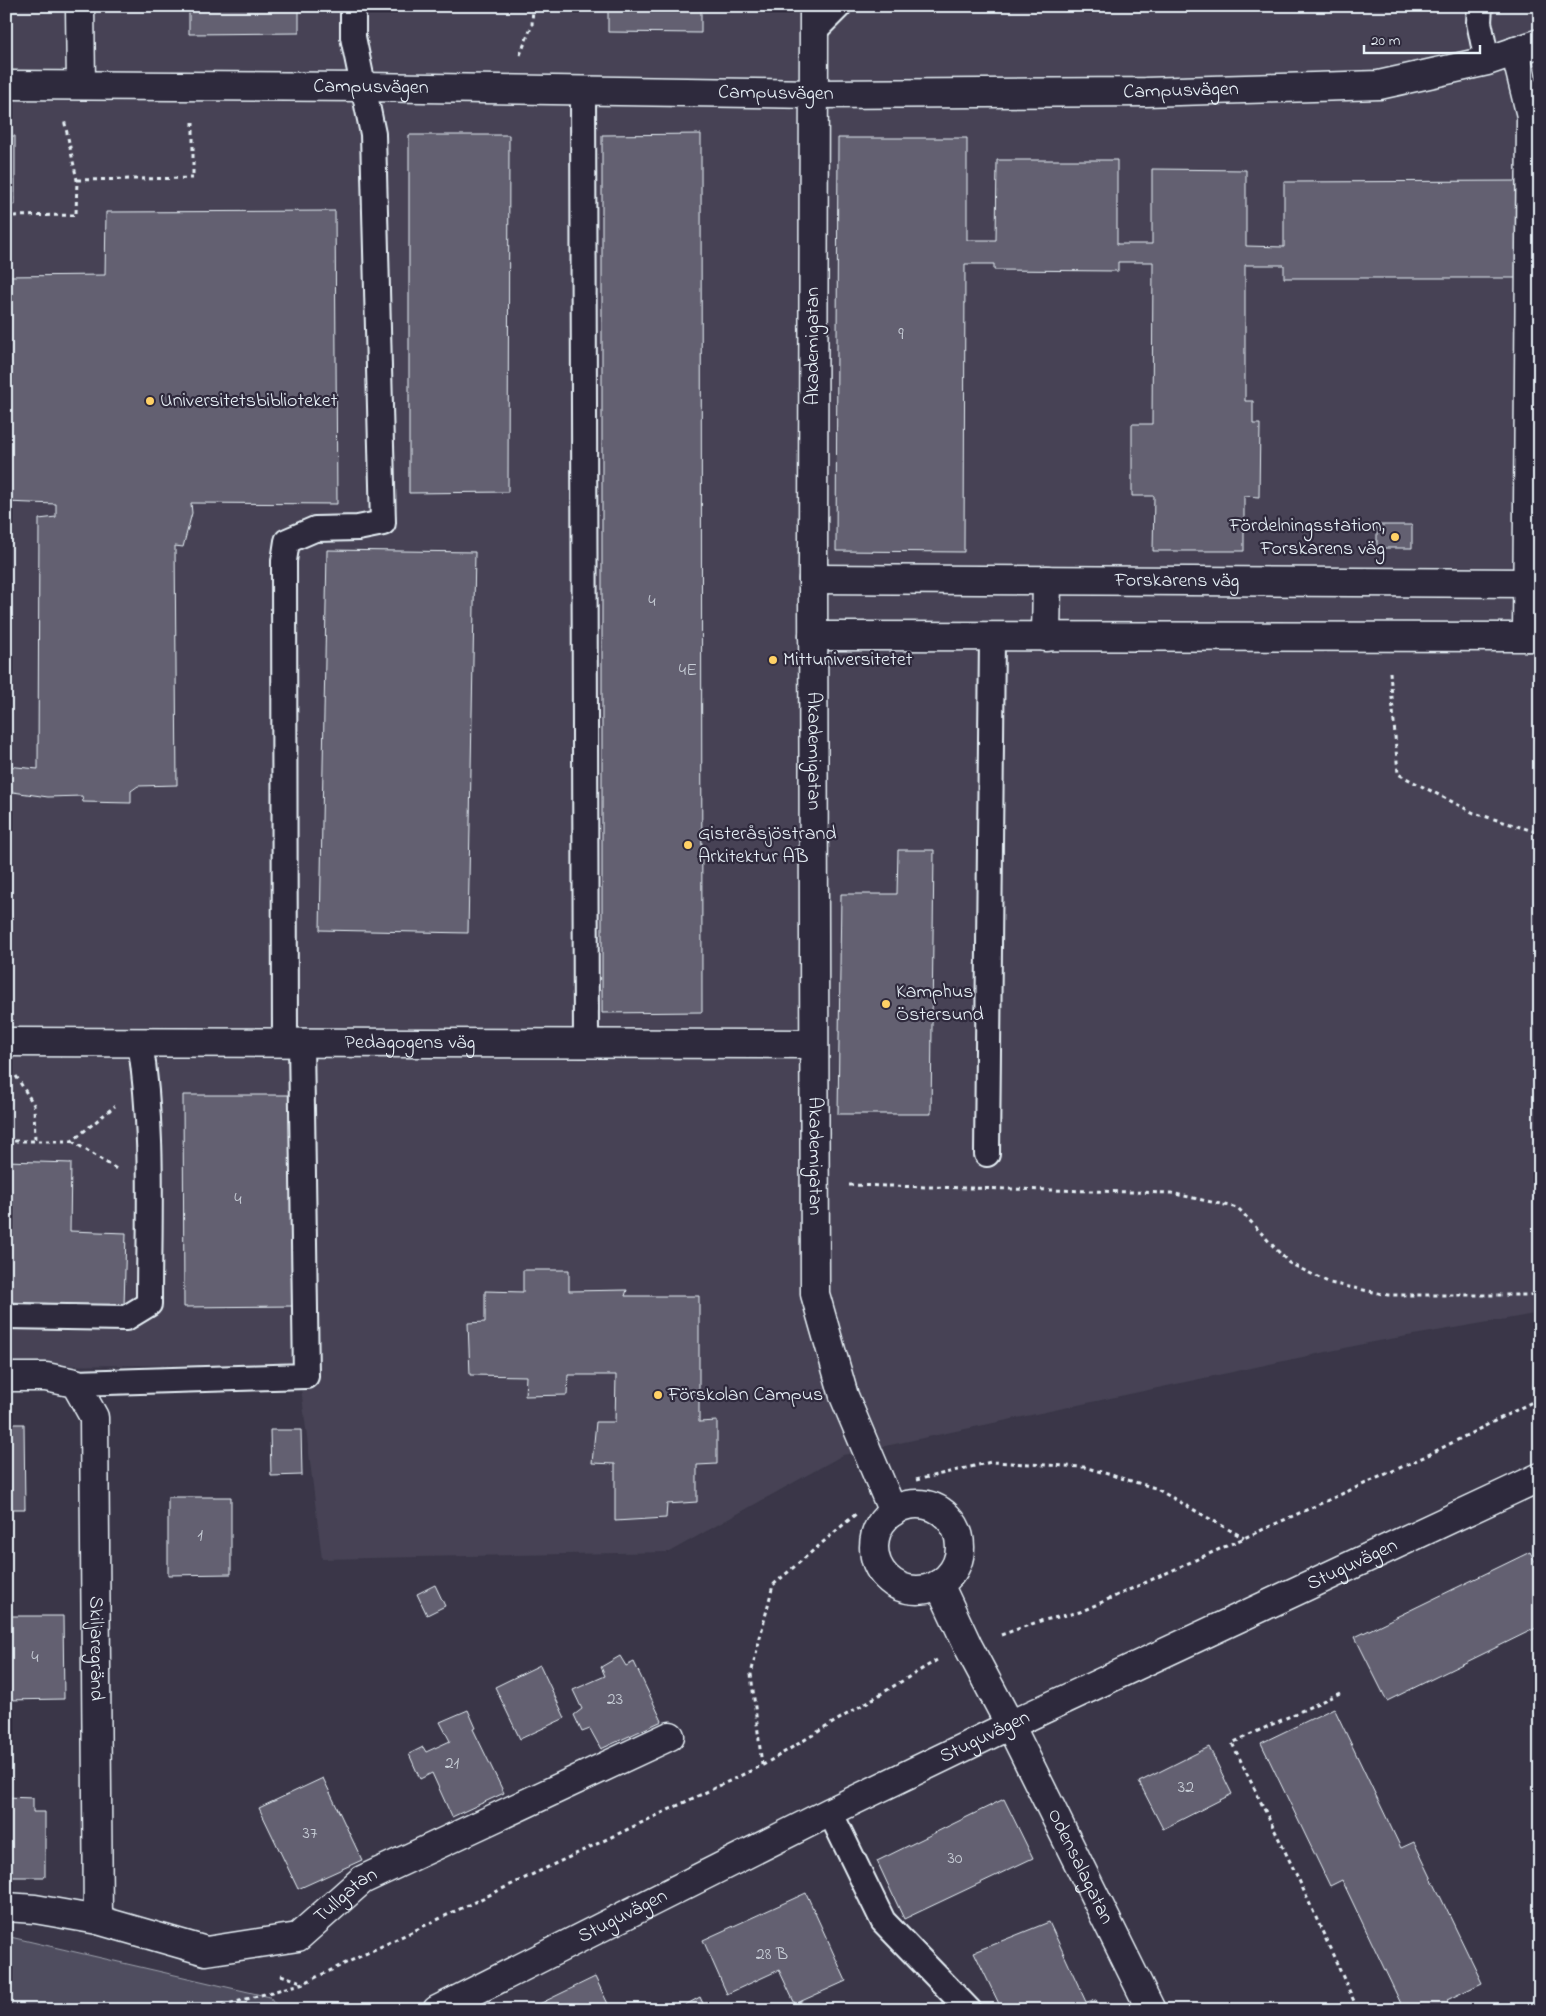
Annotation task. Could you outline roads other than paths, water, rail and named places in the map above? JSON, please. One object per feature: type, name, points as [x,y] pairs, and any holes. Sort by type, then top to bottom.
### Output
[{"type":"street","points":[[69,85],[80,6]]},
{"type":"street","name":"Akademigatan","points":[[814,18],[813,1188],[815,1294],[844,1396],[888,1502]]},
{"type":"street","points":[[813,636],[1534,637],[1531,116],[1528,47]]},
{"type":"street","name":"Campusvägen","points":[[6,85],[363,87],[814,94],[1145,92],[1379,85],[1487,61],[1528,47]]},
{"type":"street","name":"Forskarens väg","points":[[813,579],[1533,583]]},
{"type":"street","points":[[1046,636],[1047,580]]},
{"type":"street","name":"Pedagogens väg","points":[[6,1042],[813,1044]]},
{"type":"street","points":[[6,1377],[46,1377],[75,1383]]},
{"type":"street","name":"Skiljaregränd","points":[[75,1383],[94,1417],[98,1920]]},
{"type":"street","name":"Stuguvägen","points":[[437,2010],[830,1812],[1010,1725],[1540,1477]]},
{"type":"street","points":[[888,1502],[905,1506],[918,1504],[932,1507],[944,1514],[953,1524],[958,1536],[960,1550],[957,1564],[950,1575],[939,1584],[926,1589],[911,1590],[897,1585],[885,1577],[877,1564],[874,1550],[875,1536],[882,1522],[888,1502]]},
{"type":"street","name":"Odensalagatan","points":[[939,1584],[968,1646],[1010,1725],[1151,2010]]},
{"type":"street","name":"Tullgatan","points":[[6,1907],[35,1909],[98,1920],[206,1951],[298,1937],[362,1880],[670,1736]]},
{"type":"lane","points":[[75,1383],[306,1376],[293,1042],[284,561],[287,541],[315,529],[358,528],[383,523],[372,134],[353,37],[353,6]]},
{"type":"lane","points":[[814,18],[839,6]]},
{"type":"lane","points":[[1480,6],[1479,22],[1487,61]]},
{"type":"lane","points":[[583,90],[586,1043]]},
{"type":"lane","points":[[987,1154],[992,637]]},
{"type":"lane","points":[[6,1316],[126,1318],[149,1304],[151,1142],[146,1081],[140,1042]]},
{"type":"lane","points":[[830,1812],[883,1921],[969,2010]]},
{"type":"place","name":"Universitetsbiblioteket","points":[[150,401]]},
{"type":"place","name":"Fördelningsstation, Forskarens väg","points":[[1395,537]]},
{"type":"place","name":"Mittuniversitetet","points":[[773,660]]},
{"type":"place","name":"Gisteråsjöstrand Arkitektur AB","points":[[688,845]]},
{"type":"place","name":"Kamphus Östersund","points":[[886,1004]]},
{"type":"place","name":"Förskolan Campus","points":[[658,1395]]}]
